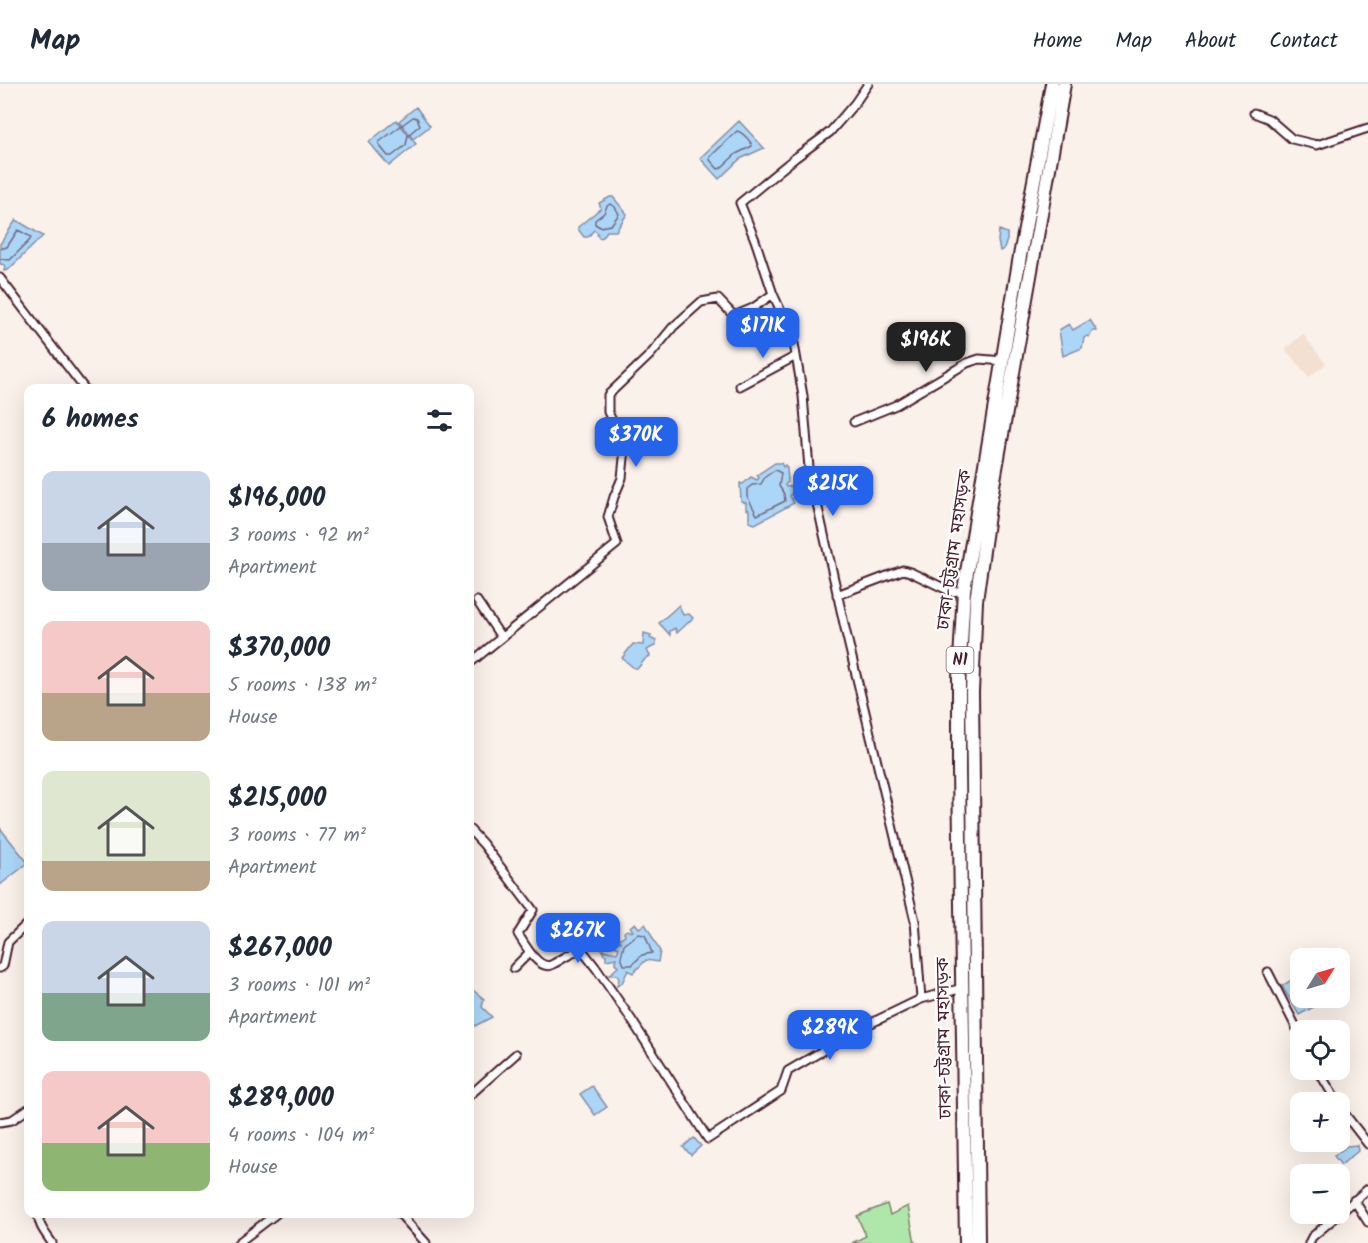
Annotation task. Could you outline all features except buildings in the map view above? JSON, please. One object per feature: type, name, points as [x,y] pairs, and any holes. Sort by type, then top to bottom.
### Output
[{"type":"highway","name":"ঢাকা-চট্টগ্রাম মহাসড়ক","points":[[966,1243],[959,678],[964,590],[1020,256],[1052,84]]},
{"type":"highway","name":"ঢাকা-চট্টগ্রাম মহাসড়ক","points":[[978,1243],[972,692],[976,601],[989,508],[1064,84]]},
{"type":"street","points":[[868,84],[830,132],[740,203],[773,294],[793,338],[803,396],[809,468],[915,921],[921,999]]},
{"type":"street","points":[[1254,113],[1269,119],[1292,139],[1317,145],[1368,128]]},
{"type":"street","points":[[0,278],[81,384]]},
{"type":"street","points":[[474,660],[617,543],[608,517],[622,478],[625,448],[608,412],[608,395],[650,355],[673,327],[701,302],[718,298],[734,316],[753,308],[773,294]]},
{"type":"street","points":[[740,386],[796,356]]},
{"type":"street","points":[[854,422],[896,405],[967,363],[979,359],[1004,361]]},
{"type":"street","points":[[837,595],[903,570],[952,592],[964,590]]},
{"type":"street","points":[[477,601],[501,637]]},
{"type":"street","points":[[474,834],[533,909],[518,934],[529,953],[544,965],[550,966],[572,952],[582,950],[625,1011],[708,1139],[781,1091],[788,1071],[863,1027],[921,999],[963,988]]},
{"type":"street","points":[[0,969],[3,966],[8,942],[24,927]]},
{"type":"street","points":[[514,968],[529,953]]},
{"type":"street","points":[[1268,972],[1292,1020]]},
{"type":"street","points":[[474,1091],[516,1054]]},
{"type":"street","points":[[0,1122],[12,1120],[24,1112]]},
{"type":"street","points":[[1350,1121],[1368,1144]]},
{"type":"street","points":[[1350,1203],[1368,1189]]},
{"type":"street","points":[[1354,1200],[1368,1222]]},
{"type":"street","points":[[38,1218],[42,1229],[52,1243]]},
{"type":"street","points":[[238,1243],[271,1218]]},
{"type":"street","points":[[404,1218],[426,1243]]},
{"type":"street","points":[[1309,1243],[1312,1237],[1327,1224]]},
{"type":"shaded area","points":[[1303,334],[1326,364],[1309,377],[1285,349]]},
{"type":"green space","points":[[887,1204],[890,1215],[908,1206],[915,1243],[852,1243],[866,1236],[857,1216]]},
{"type":"water","points":[[416,107],[430,126],[413,139],[399,121]]},
{"type":"water","points":[[396,120],[416,144],[389,166],[369,142]]},
{"type":"water","points":[[739,121],[764,148],[740,159],[719,179],[700,158]]},
{"type":"water","points":[[613,197],[627,214],[616,231],[607,231],[603,237],[599,238],[598,233],[594,230],[588,237],[584,237],[578,227],[601,208],[599,203]]},
{"type":"water","points":[[16,220],[43,236],[8,270],[4,271],[5,265],[0,264],[0,244]]},
{"type":"water","points":[[999,230],[1007,233],[1004,249],[1000,251],[998,241]]},
{"type":"water","points":[[1090,320],[1097,331],[1092,331],[1089,337],[1084,338],[1082,348],[1063,356],[1059,330],[1069,324],[1073,330]]},
{"type":"water","points":[[775,463],[781,463],[787,468],[788,482],[785,485],[786,487],[791,486],[794,490],[790,496],[794,503],[755,524],[749,522],[749,510],[746,509],[746,503],[741,501],[740,483],[743,484],[751,477],[757,480],[759,478],[757,475]]},
{"type":"water","points":[[679,605],[683,615],[689,614],[693,618],[677,633],[675,628],[670,631],[670,635],[659,623]]},
{"type":"water","points":[[644,633],[651,635],[650,638],[656,641],[656,645],[647,650],[650,656],[638,668],[634,668],[622,658],[633,644],[643,645]]},
{"type":"water","points":[[0,828],[24,858],[24,866],[0,885]]},
{"type":"water","points":[[635,923],[639,928],[645,924],[647,927],[660,951],[658,962],[646,960],[633,973],[628,970],[622,983],[617,986],[619,979],[617,975],[609,975],[618,967],[615,963],[616,958],[606,960],[606,955],[602,950],[617,953],[619,948],[614,946],[616,941],[621,942],[619,939],[625,935],[624,932],[627,930],[633,931],[630,927]]},
{"type":"water","points":[[1290,981],[1290,1000],[1282,986]]},
{"type":"water","points":[[474,991],[484,999],[482,1007],[492,1017],[474,1026]]},
{"type":"water","points":[[1295,1008],[1312,1008],[1299,1015]]},
{"type":"water","points":[[592,1086],[607,1107],[595,1115],[580,1094]]},
{"type":"water","points":[[694,1138],[701,1146],[691,1155],[683,1147]]},
{"type":"water","points":[[1357,1145],[1358,1151],[1340,1164],[1334,1156],[1339,1152],[1350,1152],[1350,1146]]}]
